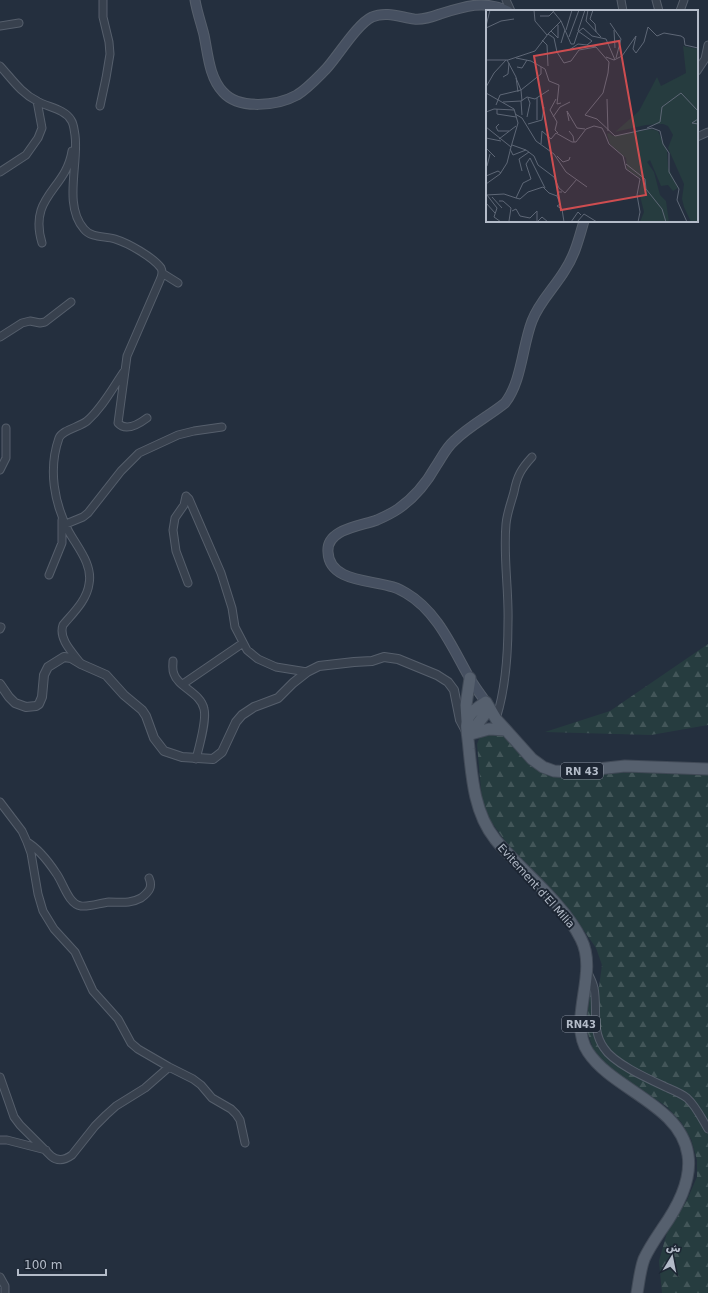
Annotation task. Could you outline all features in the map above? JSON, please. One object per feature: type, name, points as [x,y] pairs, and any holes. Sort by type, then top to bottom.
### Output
[{"type":"main road","points":[[195,0],[215,80],[223,92],[231,98],[242,103],[254,105],[273,103],[296,95],[313,83],[362,25],[372,17],[390,14],[413,18],[428,18],[480,1],[488,1],[508,10]]},
{"type":"main road","points":[[488,706],[444,632],[421,604],[406,593],[390,586],[357,579],[340,572],[331,563],[328,547],[334,537],[344,530],[390,514],[405,504],[420,490],[454,440],[505,403],[510,396],[516,380],[534,317],[570,261],[578,242],[584,222]]},
{"type":"main road","name":"Evitement d'El Milia","points":[[470,678],[466,705],[467,722],[470,735],[475,792],[479,809],[494,839],[547,894],[574,927],[582,940],[587,954],[587,971],[581,1018],[582,1035],[586,1050],[608,1073],[653,1106],[672,1123],[682,1136],[688,1152],[688,1174],[685,1187],[675,1209],[644,1259],[637,1293]]},
{"type":"main road","points":[[470,735],[488,706]]},
{"type":"main road","points":[[467,722],[471,712],[488,706]]},
{"type":"main road","name":"RN 43","points":[[488,706],[496,719],[532,758],[543,767],[554,771],[570,772],[625,766],[708,769]]},
{"type":"main road","points":[[470,735],[489,729],[506,730]]},
{"type":"street","points":[[100,106],[110,54],[109,42],[103,17],[103,0]]},
{"type":"street","points":[[506,0],[510,10]]},
{"type":"street","points":[[621,0],[623,10]]},
{"type":"street","points":[[656,0],[659,10]]},
{"type":"street","points":[[680,10],[684,0]]},
{"type":"street","points":[[0,26],[20,24]]},
{"type":"street","points":[[698,69],[704,59],[708,45]]},
{"type":"street","points":[[0,66],[21,90],[37,101],[63,112],[69,117],[73,124],[76,151],[73,195],[76,213],[82,227],[88,233],[107,237],[127,244],[154,261],[161,268],[162,273],[160,280],[127,356],[118,424],[130,427],[137,425],[147,418]]},
{"type":"street","points":[[0,172],[26,155],[38,138],[42,128],[37,101]]},
{"type":"street","points":[[698,136],[708,132]]},
{"type":"street","points":[[42,242],[38,226],[39,213],[43,203],[68,166],[75,137]]},
{"type":"street","points":[[162,273],[178,283]]},
{"type":"street","points":[[0,337],[22,323],[30,321],[40,323],[46,322],[71,302]]},
{"type":"street","points":[[81,664],[65,641],[61,630],[63,625],[85,596],[89,585],[90,573],[86,562],[66,524],[55,492],[53,475],[56,448],[60,436],[82,425],[94,414],[125,368]]},
{"type":"street","points":[[66,524],[88,513],[126,464],[146,449],[186,433],[222,427]]},
{"type":"street","points":[[0,470],[6,458],[6,428]]},
{"type":"street","points":[[496,719],[502,699],[507,643],[508,622],[505,553],[506,523],[517,478],[532,457]]},
{"type":"street","points":[[188,582],[176,551],[173,530],[175,518],[184,505],[186,496],[189,499],[221,573],[232,608],[235,627],[243,643],[252,655],[268,664],[283,669],[307,672]]},
{"type":"street","points":[[49,575],[62,544],[62,514]]},
{"type":"street","points":[[183,684],[243,643]]},
{"type":"street","points":[[0,684],[15,703],[26,706],[36,706],[39,704],[42,697],[44,675],[48,667],[64,657],[71,658],[106,675],[124,696],[142,710],[146,716],[154,738],[161,748],[174,754],[196,759],[213,760],[222,752],[236,722],[242,715],[254,707],[278,698],[307,672],[319,666],[372,661],[384,657],[398,659],[444,679],[452,686],[461,725],[470,735]]},
{"type":"street","points":[[173,661],[173,672],[175,676],[193,692],[204,710],[204,720],[196,759]]},
{"type":"street","points":[[0,802],[22,830],[27,842],[31,853],[38,894],[43,911],[50,923],[75,952],[93,991],[118,1019],[131,1043],[138,1049],[193,1079],[201,1085],[212,1098],[231,1109],[240,1120],[245,1143]]},
{"type":"street","points":[[27,842],[34,846],[45,858],[57,874],[74,903],[81,906],[98,903],[134,902],[150,890],[151,883],[149,878]]},
{"type":"street","points":[[587,971],[593,983],[596,1025],[600,1042],[604,1049],[623,1064],[686,1097],[697,1110],[708,1129]]},
{"type":"street","points":[[0,1078],[14,1117],[54,1159],[61,1160],[72,1156],[95,1126],[116,1106],[145,1088],[169,1067]]},
{"type":"street","points":[[0,1140],[11,1141],[46,1150]]},
{"type":"street","points":[[0,1277],[5,1286],[5,1293]]},
{"type":"green space","points":[[708,644],[708,725],[651,735],[545,732],[610,711]]},
{"type":"green space","points":[[501,733],[519,750],[571,776],[653,771],[708,773],[708,1293],[662,1293],[659,1261],[668,1229],[687,1200],[697,1177],[697,1160],[691,1139],[681,1122],[666,1106],[606,1066],[594,1051],[588,1034],[587,1017],[591,986],[599,987],[602,965],[596,948],[574,916],[506,842],[492,823],[482,801],[477,744],[481,734]]}]
